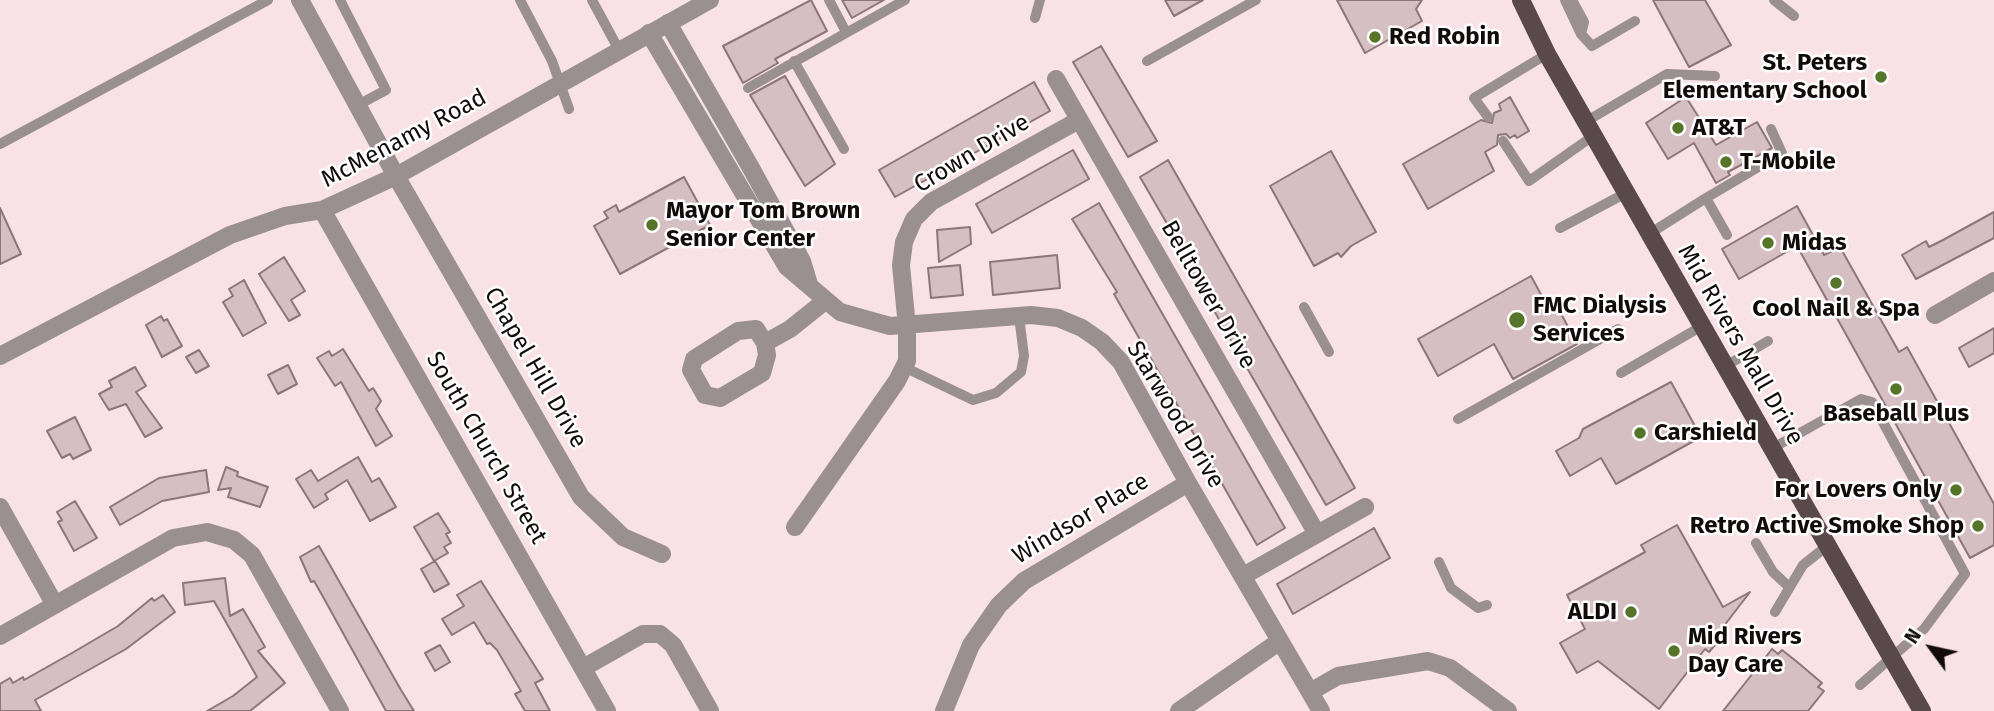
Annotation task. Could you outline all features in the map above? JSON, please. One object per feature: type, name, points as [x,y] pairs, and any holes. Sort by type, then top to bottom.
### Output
[{"type":"main road","name":"Mid Rivers Mall Drive","points":[[1521,0],[1547,54],[1589,129],[1922,711]]},
{"type":"street","name":"Chapel Hill Drive","points":[[300,0],[396,176],[581,497],[623,537],[662,554]]},
{"type":"street","name":"McMenamy Road","points":[[0,356],[230,235],[285,216],[322,210],[396,176],[710,0]]},
{"type":"street","name":"Starwood Drive","points":[[668,23],[802,261],[809,284]]},
{"type":"street","name":"Starwood Drive","points":[[649,33],[787,267],[825,301],[854,318],[890,326],[907,327],[1019,316],[1058,318],[1082,328],[1102,342],[1121,362],[1321,711]]},
{"type":"street","name":"Belltower Drive","points":[[1056,79],[1317,534]]},
{"type":"street","name":"Crown Drive","points":[[904,367],[907,327],[901,265],[904,242],[914,219],[930,202],[1079,120]]},
{"type":"street","name":"South Church Street","points":[[322,210],[607,711]]},
{"type":"street","points":[[1935,315],[1994,282]]},
{"type":"street","points":[[765,343],[790,329],[825,301]]},
{"type":"street","points":[[756,329],[765,343],[766,365],[755,378],[720,398],[711,398],[698,386],[691,370],[694,359],[738,331],[756,329]]},
{"type":"street","points":[[795,527],[844,461],[904,367]]},
{"type":"street","name":"Windsor Place","points":[[944,711],[971,645],[999,605],[1024,581],[1188,483]]},
{"type":"street","points":[[0,507],[55,605]]},
{"type":"street","points":[[1243,576],[1364,507]]},
{"type":"street","points":[[0,636],[173,538],[207,532],[234,540],[252,555],[332,708]]},
{"type":"street","points":[[583,668],[643,634],[660,634],[673,645],[710,711]]},
{"type":"street","points":[[1179,711],[1280,641]]},
{"type":"street","points":[[1310,692],[1338,676],[1428,661],[1450,668],[1508,711]]},
{"type":"lane","points":[[0,144],[268,0]]},
{"type":"lane","points":[[340,0],[386,90],[358,105]]},
{"type":"lane","points":[[520,0],[560,83],[569,109]]},
{"type":"lane","points":[[592,0],[619,50]]},
{"type":"lane","points":[[829,0],[846,32]]},
{"type":"lane","points":[[748,88],[905,0]]},
{"type":"lane","points":[[1035,18],[1040,0]]},
{"type":"lane","points":[[1147,61],[1256,0]]},
{"type":"lane","points":[[1565,0],[1581,34],[1592,46],[1635,21]]},
{"type":"lane","points":[[1572,0],[1584,22],[1581,34]]},
{"type":"lane","points":[[1774,0],[1794,16]]},
{"type":"lane","points":[[1488,117],[1474,97],[1547,54]]},
{"type":"lane","points":[[794,61],[844,149]]},
{"type":"lane","points":[[1503,141],[1529,181],[1589,129],[1667,74],[1715,76]]},
{"type":"lane","points":[[1649,234],[1782,153],[1772,129]]},
{"type":"lane","points":[[1560,228],[1626,193]]},
{"type":"lane","points":[[1706,198],[1727,236]]},
{"type":"lane","points":[[1304,307],[1329,352]]},
{"type":"lane","points":[[904,367],[973,400],[996,393],[1021,372],[1024,356],[1019,316]]},
{"type":"lane","points":[[1621,373],[1702,326]]},
{"type":"lane","points":[[1458,419],[1618,329]]},
{"type":"lane","points":[[1724,367],[1768,341]]},
{"type":"lane","points":[[1771,449],[1861,400],[1872,402],[1965,575],[1924,629],[1860,685]]},
{"type":"lane","points":[[1756,543],[1773,572],[1788,586]]},
{"type":"lane","points":[[1775,612],[1788,586],[1803,565],[1827,546]]},
{"type":"lane","points":[[1439,562],[1451,587],[1478,608],[1487,605]]},
{"type":"building","points":[[811,0],[827,31],[775,59],[778,63],[743,83],[723,46]]},
{"type":"building","points":[[842,0],[884,0],[852,18]]},
{"type":"building","points":[[1165,0],[1203,0],[1174,16]]},
{"type":"building","name":"Red Robin","points":[[1337,0],[1422,0],[1416,9],[1422,21],[1365,53]]},
{"type":"building","points":[[1653,0],[1705,0],[1731,45],[1689,67]]},
{"type":"building","points":[[1101,46],[1157,141],[1128,157],[1073,62]]},
{"type":"building","points":[[785,76],[835,164],[805,186],[750,95]]},
{"type":"building","points":[[1034,82],[1050,111],[895,197],[879,170]]},
{"type":"building","points":[[1510,97],[1529,131],[1517,138],[1515,135],[1510,138],[1506,134],[1498,135],[1497,145],[1485,152],[1494,171],[1428,209],[1403,164],[1481,120],[1492,123],[1494,113],[1501,110],[1499,104]]},
{"type":"building","points":[[1686,97],[1716,145],[1757,122],[1772,148],[1728,172],[1730,175],[1716,183],[1694,143],[1668,159],[1646,123]]},
{"type":"building","points":[[1073,150],[1089,179],[992,233],[976,204]]},
{"type":"building","points":[[1331,151],[1376,232],[1351,246],[1341,257],[1338,253],[1314,266],[1270,186]]},
{"type":"building","points":[[1168,160],[1355,488],[1326,505],[1171,236],[1173,234],[1140,177]]},
{"type":"building","name":"Mayor Tom Brown Senior Center","points":[[684,177],[710,225],[620,274],[594,226],[608,218],[604,212],[616,205],[619,212]]},
{"type":"building","points":[[1099,203],[1285,528],[1257,545],[1114,294],[1117,292],[1072,219]]},
{"type":"building","points":[[1797,206],[1824,255],[1840,247],[1899,352],[1907,347],[1994,504],[1994,545],[1970,558],[1797,246],[1739,279],[1722,249]]},
{"type":"building","points":[[0,208],[21,254],[0,264]]},
{"type":"building","points":[[1994,212],[1994,238],[1916,279],[1902,255],[1926,241],[1929,247]]},
{"type":"building","points":[[970,227],[971,244],[939,262],[937,230]]},
{"type":"building","points":[[1057,255],[1060,288],[993,295],[990,262]]},
{"type":"building","points":[[284,257],[305,291],[291,300],[300,315],[289,321],[259,274]]},
{"type":"building","points":[[960,265],[963,295],[931,298],[928,268]]},
{"type":"building","name":"FMC Dialysis Services","points":[[1531,276],[1544,300],[1549,305],[1555,302],[1577,344],[1513,379],[1494,344],[1438,376],[1418,339]]},
{"type":"building","points":[[244,280],[266,323],[243,336],[223,302],[233,296],[229,289]]},
{"type":"building","points":[[161,316],[164,321],[167,319],[182,346],[162,357],[146,325]]},
{"type":"building","points":[[1994,328],[1994,353],[1969,367],[1959,348]]},
{"type":"building","points":[[343,349],[369,391],[373,388],[381,401],[376,409],[392,436],[376,446],[341,382],[335,386],[317,358],[329,351],[332,356]]},
{"type":"building","points":[[199,350],[209,366],[196,373],[186,357]]},
{"type":"building","points":[[288,365],[297,384],[278,394],[268,375]]},
{"type":"building","points":[[135,367],[146,386],[136,392],[162,428],[145,437],[126,404],[109,410],[99,394],[112,387],[109,381]]},
{"type":"building","name":"Carshield","points":[[1671,382],[1701,437],[1616,484],[1601,458],[1570,476],[1556,451],[1579,438],[1583,429]]},
{"type":"building","points":[[75,417],[91,450],[73,459],[70,454],[62,458],[47,431]]},
{"type":"building","points":[[358,457],[372,482],[379,478],[396,507],[370,521],[347,480],[325,494],[328,499],[314,508],[296,479],[311,470],[318,481]]},
{"type":"building","points":[[226,467],[238,472],[237,476],[268,487],[260,507],[228,497],[231,488],[218,490]]},
{"type":"building","points":[[206,470],[209,492],[162,501],[120,525],[110,507],[159,478]]},
{"type":"building","points":[[75,501],[97,538],[74,551],[58,522],[62,520],[57,512]]},
{"type":"building","points":[[438,513],[450,532],[446,534],[451,543],[444,547],[448,553],[434,561],[414,527]]},
{"type":"building","name":"ALDI","points":[[1677,525],[1723,607],[1750,592],[1717,635],[1721,638],[1709,652],[1705,649],[1659,709],[1598,661],[1577,673],[1560,643],[1585,629],[1567,595],[1645,552],[1641,545]]},
{"type":"building","points":[[1374,528],[1390,558],[1293,614],[1277,584]]},
{"type":"building","points":[[319,546],[414,711],[386,711],[314,581],[311,582],[300,557]]},
{"type":"building","points":[[435,561],[449,584],[434,592],[421,569]]},
{"type":"building","points":[[225,578],[230,616],[243,609],[265,647],[258,651],[285,683],[250,711],[207,711],[233,696],[257,677],[214,601],[185,605],[183,583]]},
{"type":"building","points":[[481,581],[543,679],[535,683],[550,711],[525,711],[515,694],[521,691],[497,650],[490,643],[487,644],[474,622],[452,635],[442,619],[464,606],[457,595]]},
{"type":"building","points":[[163,595],[175,612],[126,649],[35,700],[41,711],[0,711],[0,684],[10,678],[13,683],[23,677],[24,680],[118,626],[152,598],[154,601]]},
{"type":"building","points":[[440,645],[450,662],[435,671],[425,653]]},
{"type":"building","points":[[1772,649],[1778,654],[1782,650],[1796,661],[1822,683],[1818,687],[1824,691],[1808,711],[1723,711]]},
{"type":"place","name":"Red Robin","points":[[1375,37]]},
{"type":"place","name":"St. Peters Elementary School","points":[[1881,77]]},
{"type":"place","name":"AT&T","points":[[1678,128]]},
{"type":"place","name":"T-Mobile","points":[[1726,162]]},
{"type":"place","name":"Mayor Tom Brown Senior Center","points":[[652,225]]},
{"type":"place","name":"Midas","points":[[1768,243]]},
{"type":"place","name":"Cool Nail & Spa","points":[[1836,283]]},
{"type":"place","name":"FMC Dialysis Services","points":[[1517,320]]},
{"type":"place","name":"Baseball Plus","points":[[1896,389]]},
{"type":"place","name":"Carshield","points":[[1640,433]]},
{"type":"place","name":"For Lovers Only","points":[[1956,490]]},
{"type":"place","name":"Retro Active Smoke Shop","points":[[1978,526]]},
{"type":"place","name":"ALDI","points":[[1631,612]]},
{"type":"place","name":"Mid Rivers Day Care","points":[[1674,651]]}]
